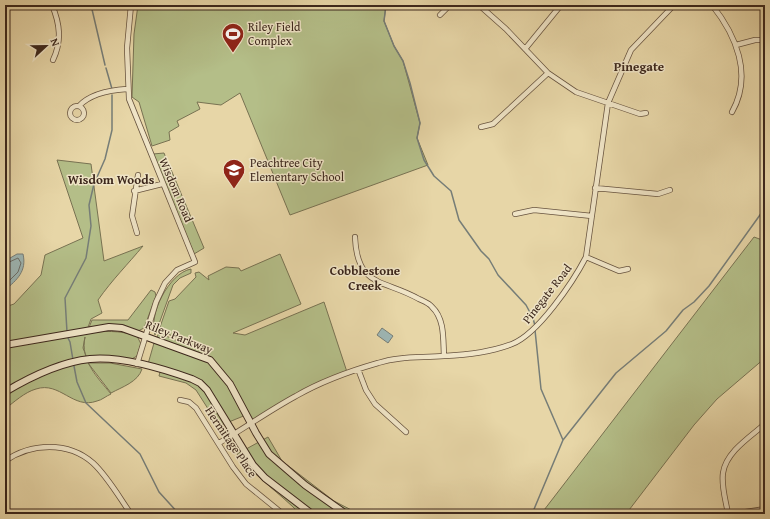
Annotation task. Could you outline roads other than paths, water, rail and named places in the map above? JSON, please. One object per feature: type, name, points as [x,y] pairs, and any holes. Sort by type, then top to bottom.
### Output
[{"type":"street","points":[[52,5],[60,30],[58,49],[53,60]]},
{"type":"street","name":"Wisdom Road","points":[[131,5],[127,48],[127,89],[132,109],[195,262],[177,270],[165,283],[156,302],[137,364]]},
{"type":"street","points":[[440,15],[450,5]]},
{"type":"street","points":[[479,5],[548,73],[576,92],[640,114],[646,113]]},
{"type":"street","points":[[525,49],[561,5]]},
{"type":"street","name":"Pinegate Road","points":[[219,443],[251,425],[295,396],[358,369],[380,362],[403,358],[444,356],[498,348],[513,344],[532,330],[567,287],[586,257],[608,103],[631,50],[674,5]]},
{"type":"street","points":[[712,5],[725,22],[736,45],[740,64],[740,90],[738,103],[732,112]]},
{"type":"street","points":[[736,45],[755,40],[765,40]]},
{"type":"street","points":[[480,127],[493,124],[548,73]]},
{"type":"street","points":[[79,106],[86,99],[94,96],[127,89]]},
{"type":"street","points":[[137,233],[132,216],[134,191],[138,175]]},
{"type":"street","points":[[134,191],[162,184]]},
{"type":"street","points":[[595,188],[658,194],[670,190]]},
{"type":"street","points":[[515,214],[534,210],[592,216]]},
{"type":"street","points":[[355,236],[357,257],[368,276],[374,280],[412,295],[432,307],[441,322],[443,331],[444,356]]},
{"type":"street","points":[[586,257],[619,271],[628,269]]},
{"type":"street","name":"Riley Parkway","points":[[5,345],[109,328],[130,330],[210,360],[230,384],[262,444],[275,460],[305,485],[346,514]]},
{"type":"street","points":[[5,392],[31,378],[84,360],[111,359],[178,373],[200,383],[211,396],[249,460],[264,478],[312,514]]},
{"type":"street","points":[[358,369],[366,390],[375,404],[406,432]]},
{"type":"street","name":"Hermitage Place","points":[[180,400],[189,402],[196,408],[246,484],[283,514]]},
{"type":"street","points":[[728,514],[723,474],[725,466],[732,454],[765,424]]},
{"type":"street","points":[[5,461],[23,450],[38,447],[62,448],[77,453],[99,468],[131,514]]},
{"type":"street","points":[[732,514],[765,509]]},
{"type":"water","points":[[17,254],[23,254],[24,265],[17,279],[5,290],[5,261]]},
{"type":"water","points":[[382,328],[393,336],[388,343],[377,335]]},
{"type":"waterway","points":[[91,5],[105,65]]},
{"type":"waterway","points":[[386,5],[384,21],[394,46],[403,61],[410,83],[420,123],[417,138],[424,160],[434,176],[451,191],[459,220],[481,251],[489,259],[498,275],[526,305],[533,318],[535,326]]},
{"type":"waterway","points":[[106,68],[112,89]]},
{"type":"waterway","points":[[67,332],[65,298],[86,258],[91,226],[89,205],[94,184],[105,159],[112,130],[112,95]]},
{"type":"waterway","points":[[532,514],[563,440],[616,373],[666,331],[683,310],[694,302],[709,286],[765,208]]},
{"type":"waterway","points":[[535,330],[541,389],[563,440]]},
{"type":"waterway","points":[[67,336],[70,342],[73,360]]},
{"type":"waterway","points":[[74,366],[77,382],[86,403],[140,454],[159,492],[179,514]]},
{"type":"place","name":"Riley Field Complex","points":[[233,54]]},
{"type":"place","name":"Peachtree City Elementary School","points":[[234,190]]},
{"type":"district","name":"Pinegate","points":[[639,66]]},
{"type":"district","name":"Wisdom Woods","points":[[111,179]]},
{"type":"district","name":"Cobblestone Creek","points":[[365,278]]}]
